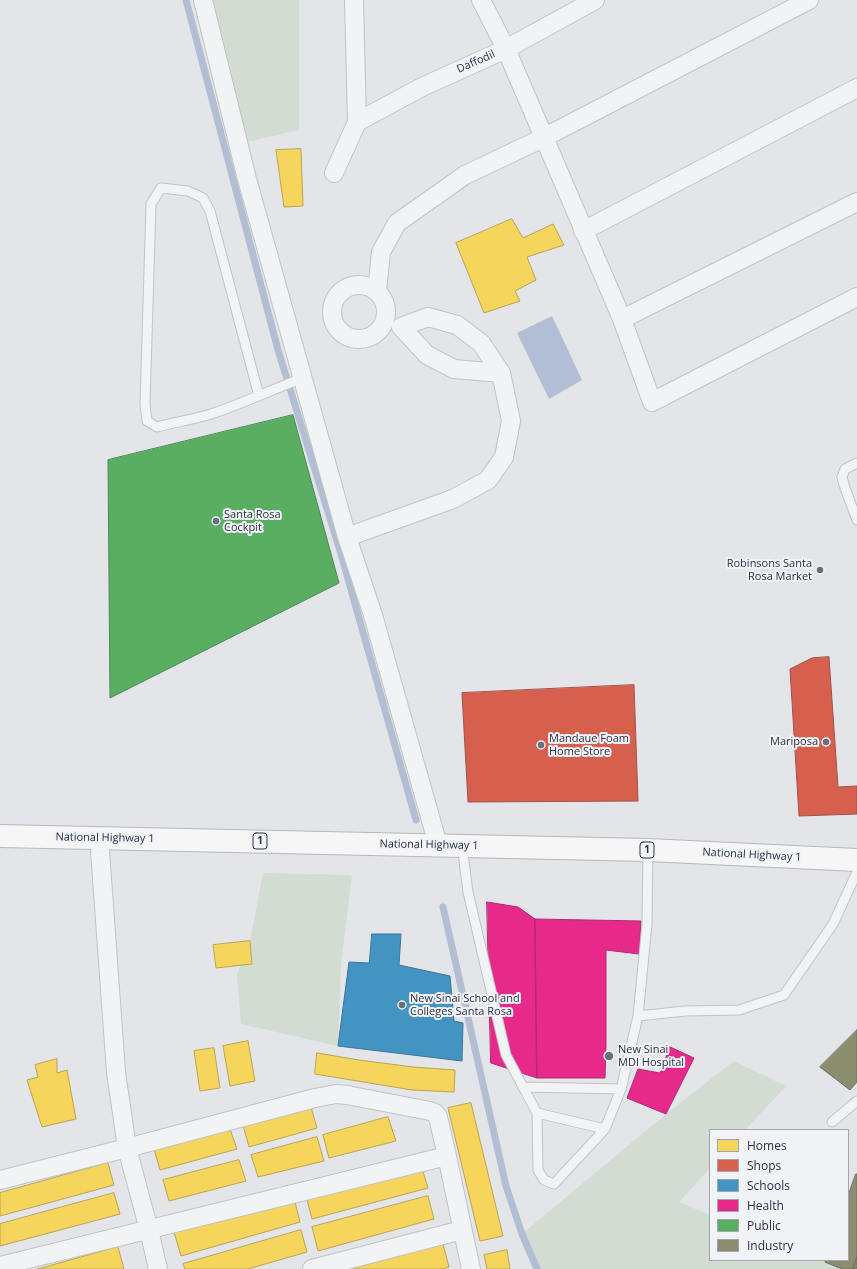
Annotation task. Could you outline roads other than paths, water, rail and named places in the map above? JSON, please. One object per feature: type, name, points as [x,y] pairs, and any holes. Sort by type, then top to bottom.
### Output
[{"type":"highway","name":"National Highway 1","points":[[0,836],[648,850],[857,860]]},
{"type":"street","points":[[204,0],[247,179],[298,380],[373,615],[438,846]]},
{"type":"street","points":[[334,173],[356,122],[354,0]]},
{"type":"street","points":[[480,0],[506,49],[622,320],[652,402],[857,297]]},
{"type":"street","name":"Daffodil","points":[[356,122],[422,87],[506,49],[595,0]]},
{"type":"street","points":[[377,291],[381,252],[397,224],[465,175],[543,138],[809,0]]},
{"type":"street","points":[[583,231],[857,88]]},
{"type":"street","points":[[622,320],[857,202]]},
{"type":"street","points":[[360,284],[369,286],[377,291],[386,306],[384,324],[379,332],[371,337],[362,339],[353,339],[344,336],[333,322],[333,304],[337,296],[343,290],[360,284]]},
{"type":"street","points":[[348,537],[453,499],[488,480],[504,457],[511,421],[501,373],[481,343],[456,325],[428,317],[401,327],[384,324]]},
{"type":"street","points":[[401,327],[427,355],[454,369],[501,373]]},
{"type":"street","points":[[91,837],[116,1072],[127,1148],[158,1269]]},
{"type":"street","points":[[0,1180],[316,1098],[336,1094],[374,1100],[436,1113],[447,1156],[471,1269]]},
{"type":"street","points":[[0,1266],[447,1156]]},
{"type":"street","points":[[312,1269],[462,1230]]},
{"type":"lane","points":[[259,396],[210,211],[203,198],[188,191],[161,188],[151,204],[145,404],[147,421],[157,427],[213,414],[259,396],[282,386],[298,380]]},
{"type":"lane","points":[[857,463],[845,470],[842,477],[844,488],[857,520]]},
{"type":"lane","points":[[462,846],[468,892],[506,1055],[537,1113],[538,1170],[544,1180],[554,1184],[605,1129],[621,1089],[638,1016],[647,924],[648,850]]},
{"type":"lane","points":[[638,1016],[685,1011],[739,1010],[784,995],[833,924],[857,872]]},
{"type":"lane","points":[[523,1086],[621,1089]]},
{"type":"lane","points":[[832,1122],[857,1101]]},
{"type":"lane","points":[[537,1113],[605,1129]]},
{"type":"water","points":[[552,316],[582,380],[549,399],[517,333]]},
{"type":"waterway","points":[[186,0],[278,350],[341,554],[416,820]]},
{"type":"waterway","points":[[443,907],[506,1186],[522,1234],[537,1269]]},
{"type":"place","name":"Santa Rosa Cockpit","points":[[216,521]]},
{"type":"place","name":"Robinsons Santa Rosa Market","points":[[820,570]]},
{"type":"place","name":"Mariposa","points":[[826,742]]},
{"type":"place","name":"Mandaue Foam Home Store","points":[[541,745]]},
{"type":"place","name":"New Sinai School and Colleges Santa Rosa","points":[[402,1005]]},
{"type":"place","name":"New Sinai MDI Hospital","points":[[609,1056]]}]
